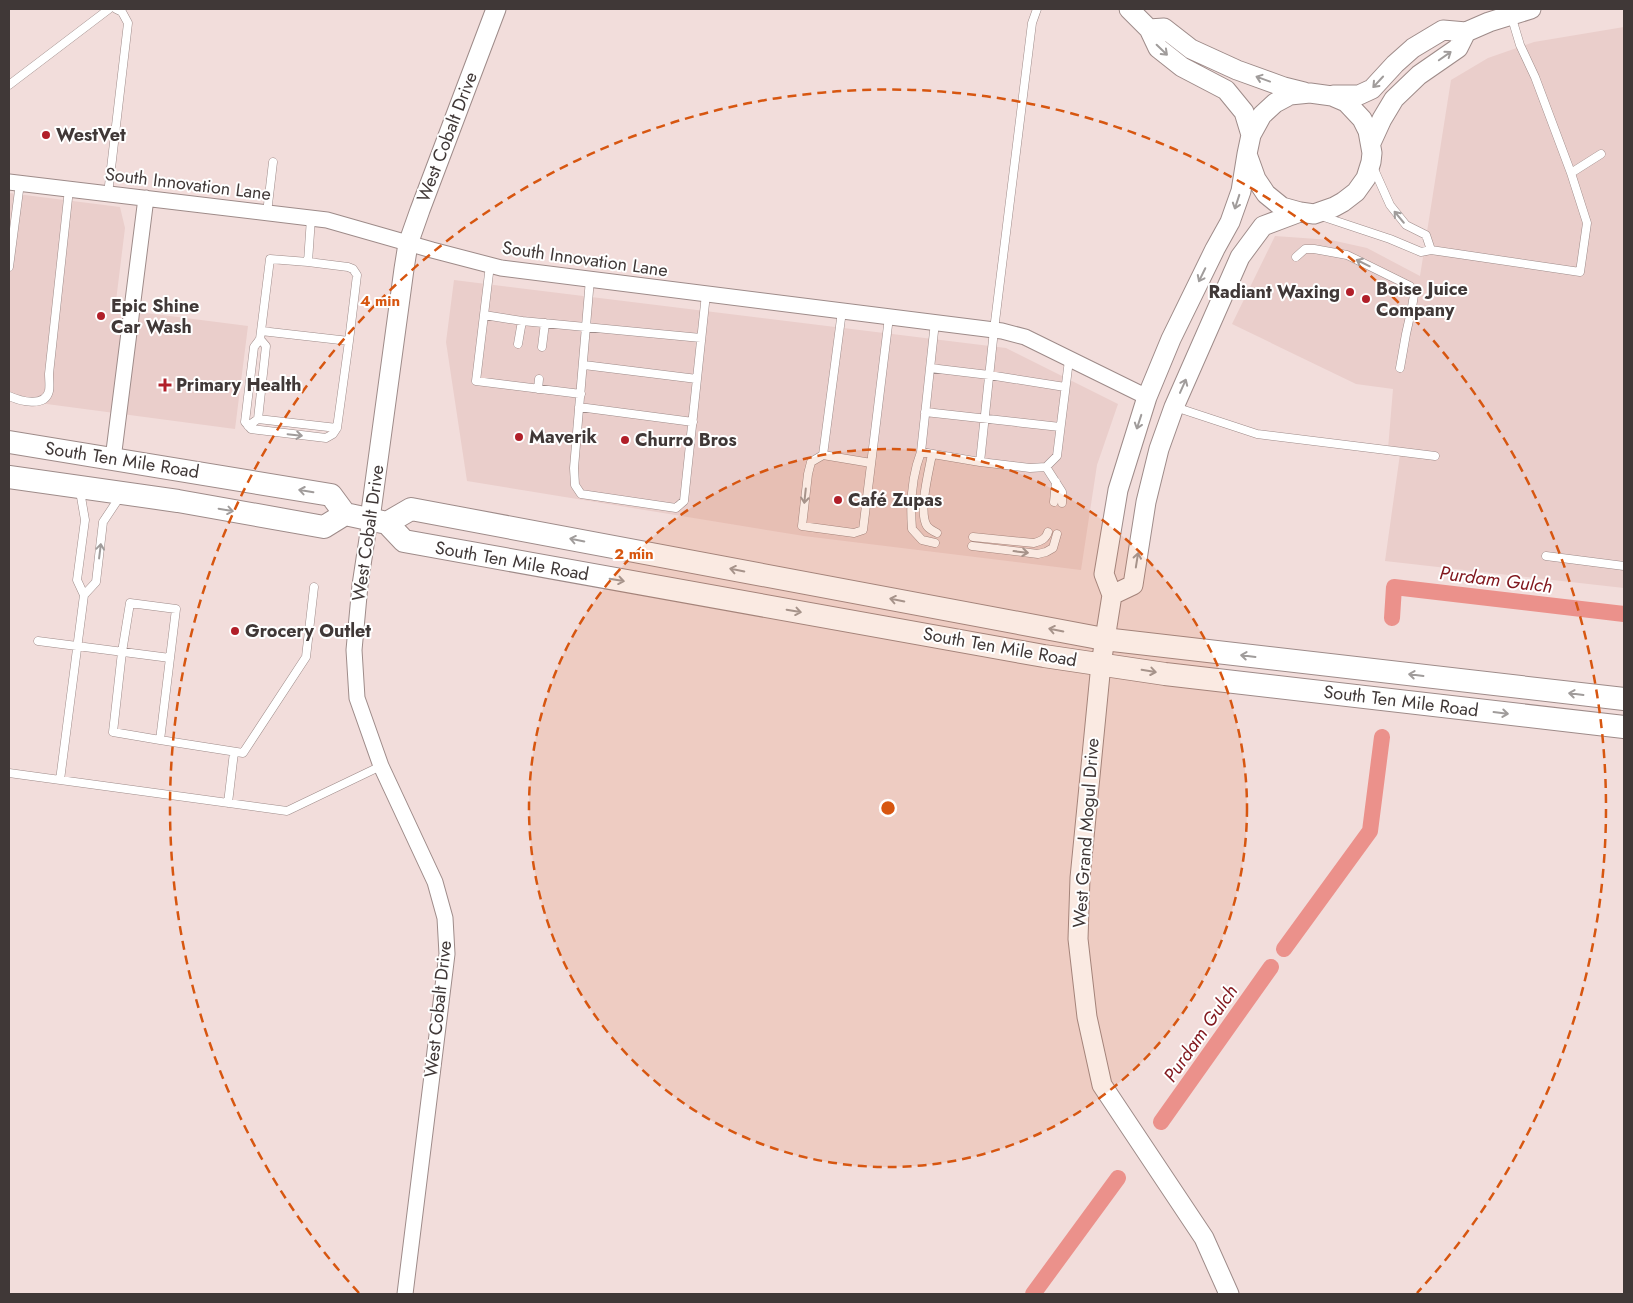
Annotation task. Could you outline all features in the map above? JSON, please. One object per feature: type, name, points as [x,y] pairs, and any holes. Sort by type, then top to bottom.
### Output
[{"type":"main road","name":"South Ten Mile Road","points":[[9,442],[331,495],[345,514],[324,527],[122,493],[9,477]]},
{"type":"main road","name":"South Ten Mile Road","points":[[379,521],[411,509],[1104,639],[1624,700]]},
{"type":"main road","points":[[345,514],[379,521]]},
{"type":"main road","name":"South Ten Mile Road","points":[[379,521],[404,541],[944,638],[1100,664],[1165,674],[1624,727]]},
{"type":"street","name":"West Cobalt Drive","points":[[405,1294],[446,954],[445,918],[436,882],[381,766],[357,698],[354,650],[360,585],[379,521],[408,244],[496,9]]},
{"type":"street","points":[[1129,9],[1149,29],[1158,48],[1182,67],[1226,90],[1244,112],[1251,135]]},
{"type":"street","points":[[1149,29],[1164,28],[1191,49],[1236,70],[1284,87],[1332,96],[1359,95],[1372,89],[1413,48],[1443,30],[1466,32],[1511,14],[1531,9]]},
{"type":"street","points":[[1371,143],[1394,99],[1419,75],[1458,48],[1466,32]]},
{"type":"street","points":[[1310,93],[1290,94],[1275,102],[1262,115],[1251,135],[1241,191],[1230,222],[1171,339],[1147,397],[1118,490],[1104,574],[1112,595],[1132,585],[1146,502],[1159,449],[1174,407],[1240,257],[1263,226],[1334,207],[1344,202],[1356,192],[1366,178],[1371,162],[1371,143],[1368,131],[1358,114],[1346,102],[1332,96]]},
{"type":"street","points":[[1247,154],[1256,179],[1266,194],[1282,207],[1307,213]]},
{"type":"street","name":"South Innovation Lane","points":[[14,183],[327,220],[408,244],[490,265],[994,330],[1025,337],[1068,360],[1147,397]]},
{"type":"street","points":[[113,459],[146,198]]},
{"type":"street","name":"West Grand Mogul Drive","points":[[1112,595],[1100,664],[1080,887],[1078,939],[1087,1016],[1102,1085],[1204,1238],[1229,1294]]},
{"type":"lane","points":[[9,85],[109,9]]},
{"type":"lane","points":[[108,194],[128,23],[122,12],[116,9]]},
{"type":"lane","points":[[980,462],[994,330],[1032,24],[1037,9]]},
{"type":"lane","points":[[1307,213],[1390,239],[1421,252],[1431,250],[1580,272],[1588,223],[1535,77],[1520,45],[1511,14]]},
{"type":"lane","points":[[1571,173],[1601,154]]},
{"type":"lane","points":[[267,213],[273,162]]},
{"type":"lane","points":[[1371,162],[1390,205],[1406,225],[1426,235],[1431,250]]},
{"type":"lane","points":[[9,267],[14,183]]},
{"type":"lane","points":[[9,396],[17,400],[39,402],[44,399],[48,392],[69,189]]},
{"type":"lane","points":[[308,262],[311,218]]},
{"type":"lane","points":[[1296,257],[1305,250],[1314,249],[1347,255],[1410,286],[1414,295],[1400,368]]},
{"type":"lane","points":[[270,259],[308,262],[348,267],[353,269],[357,275],[337,428],[333,434],[326,438],[257,431],[251,429],[245,422],[254,347],[261,335],[270,259]]},
{"type":"lane","points":[[490,265],[476,381],[581,394]]},
{"type":"lane","points":[[590,279],[574,468],[575,485],[581,494],[676,508],[684,501],[706,294]]},
{"type":"lane","points":[[823,454],[842,311]]},
{"type":"lane","points":[[484,315],[522,321],[702,338]]},
{"type":"lane","points":[[871,463],[823,454],[811,462],[802,526],[854,533],[863,530],[889,317]]},
{"type":"lane","points":[[518,344],[522,321]]},
{"type":"lane","points":[[935,322],[921,452],[915,469],[910,504],[912,530],[922,540],[935,543]]},
{"type":"lane","points":[[542,347],[545,323]]},
{"type":"lane","points":[[261,335],[349,341]]},
{"type":"lane","points":[[258,419],[266,346],[261,335]]},
{"type":"lane","points":[[921,452],[1030,468],[1046,467],[1057,456],[1068,360]]},
{"type":"lane","points":[[584,365],[697,379]]},
{"type":"lane","points":[[930,368],[1065,387]]},
{"type":"lane","points":[[251,374],[263,376]]},
{"type":"lane","points":[[512,386],[514,376]]},
{"type":"lane","points":[[538,389],[539,379]]},
{"type":"lane","points":[[580,407],[693,422]]},
{"type":"lane","points":[[1174,407],[1257,434],[1434,456]]},
{"type":"lane","points":[[925,412],[1060,427]]},
{"type":"lane","points":[[248,426],[258,419],[337,428]]},
{"type":"lane","points":[[932,454],[923,508],[924,520],[928,528],[937,533]]},
{"type":"lane","points":[[1046,467],[1056,482],[1058,502]]},
{"type":"lane","points":[[60,780],[84,595],[77,580],[85,520],[80,487]]},
{"type":"lane","points":[[84,595],[96,582],[103,522],[122,493]]},
{"type":"lane","points":[[973,537],[1034,543],[1041,541],[1047,536],[1048,532]]},
{"type":"lane","points":[[972,546],[1038,554],[1053,548],[1056,534]]},
{"type":"lane","points":[[1546,556],[1624,566]]},
{"type":"lane","points":[[160,740],[176,609],[130,603],[122,652],[113,732],[160,740],[234,752],[243,753],[306,657],[314,587]]},
{"type":"lane","points":[[38,641],[170,658]]},
{"type":"lane","points":[[228,802],[234,752]]},
{"type":"lane","points":[[9,773],[287,811],[381,766]]},
{"type":"shaded area","points":[[1624,27],[1624,588],[1385,561],[1400,454],[1388,449],[1393,389],[1356,384],[1232,324],[1275,236],[1331,240],[1367,248],[1420,276],[1451,80],[1488,58],[1534,42]]},
{"type":"shaded area","points":[[9,193],[120,207],[125,228],[115,309],[248,326],[235,429],[9,399]]},
{"type":"shaded area","points":[[454,280],[1006,348],[1118,404],[1097,465],[1081,570],[804,536],[467,481],[446,342]]},
{"type":"waterway","name":"Purdam Gulch","points":[[1392,618],[1394,587],[1624,614]]},
{"type":"waterway","name":"Purdam Gulch","points":[[1284,949],[1370,831],[1382,737]]},
{"type":"waterway","name":"Purdam Gulch","points":[[1161,1122],[1271,967]]},
{"type":"waterway","name":"Purdam Gulch","points":[[1033,1294],[1118,1178]]},
{"type":"place","name":"WestVet","points":[[46,135]]},
{"type":"place","name":"Radiant Waxing","points":[[1350,292]]},
{"type":"place","name":"Boise Juice Company","points":[[1366,299]]},
{"type":"place","name":"Epic Shine Car Wash","points":[[101,316]]},
{"type":"place","name":"Primary Health","points":[[165,385]]},
{"type":"place","name":"Maverik","points":[[519,437]]},
{"type":"place","name":"Churro Bros","points":[[625,440]]},
{"type":"place","name":"Café Zupas","points":[[838,500]]},
{"type":"place","name":"Grocery Outlet","points":[[235,631]]}]
